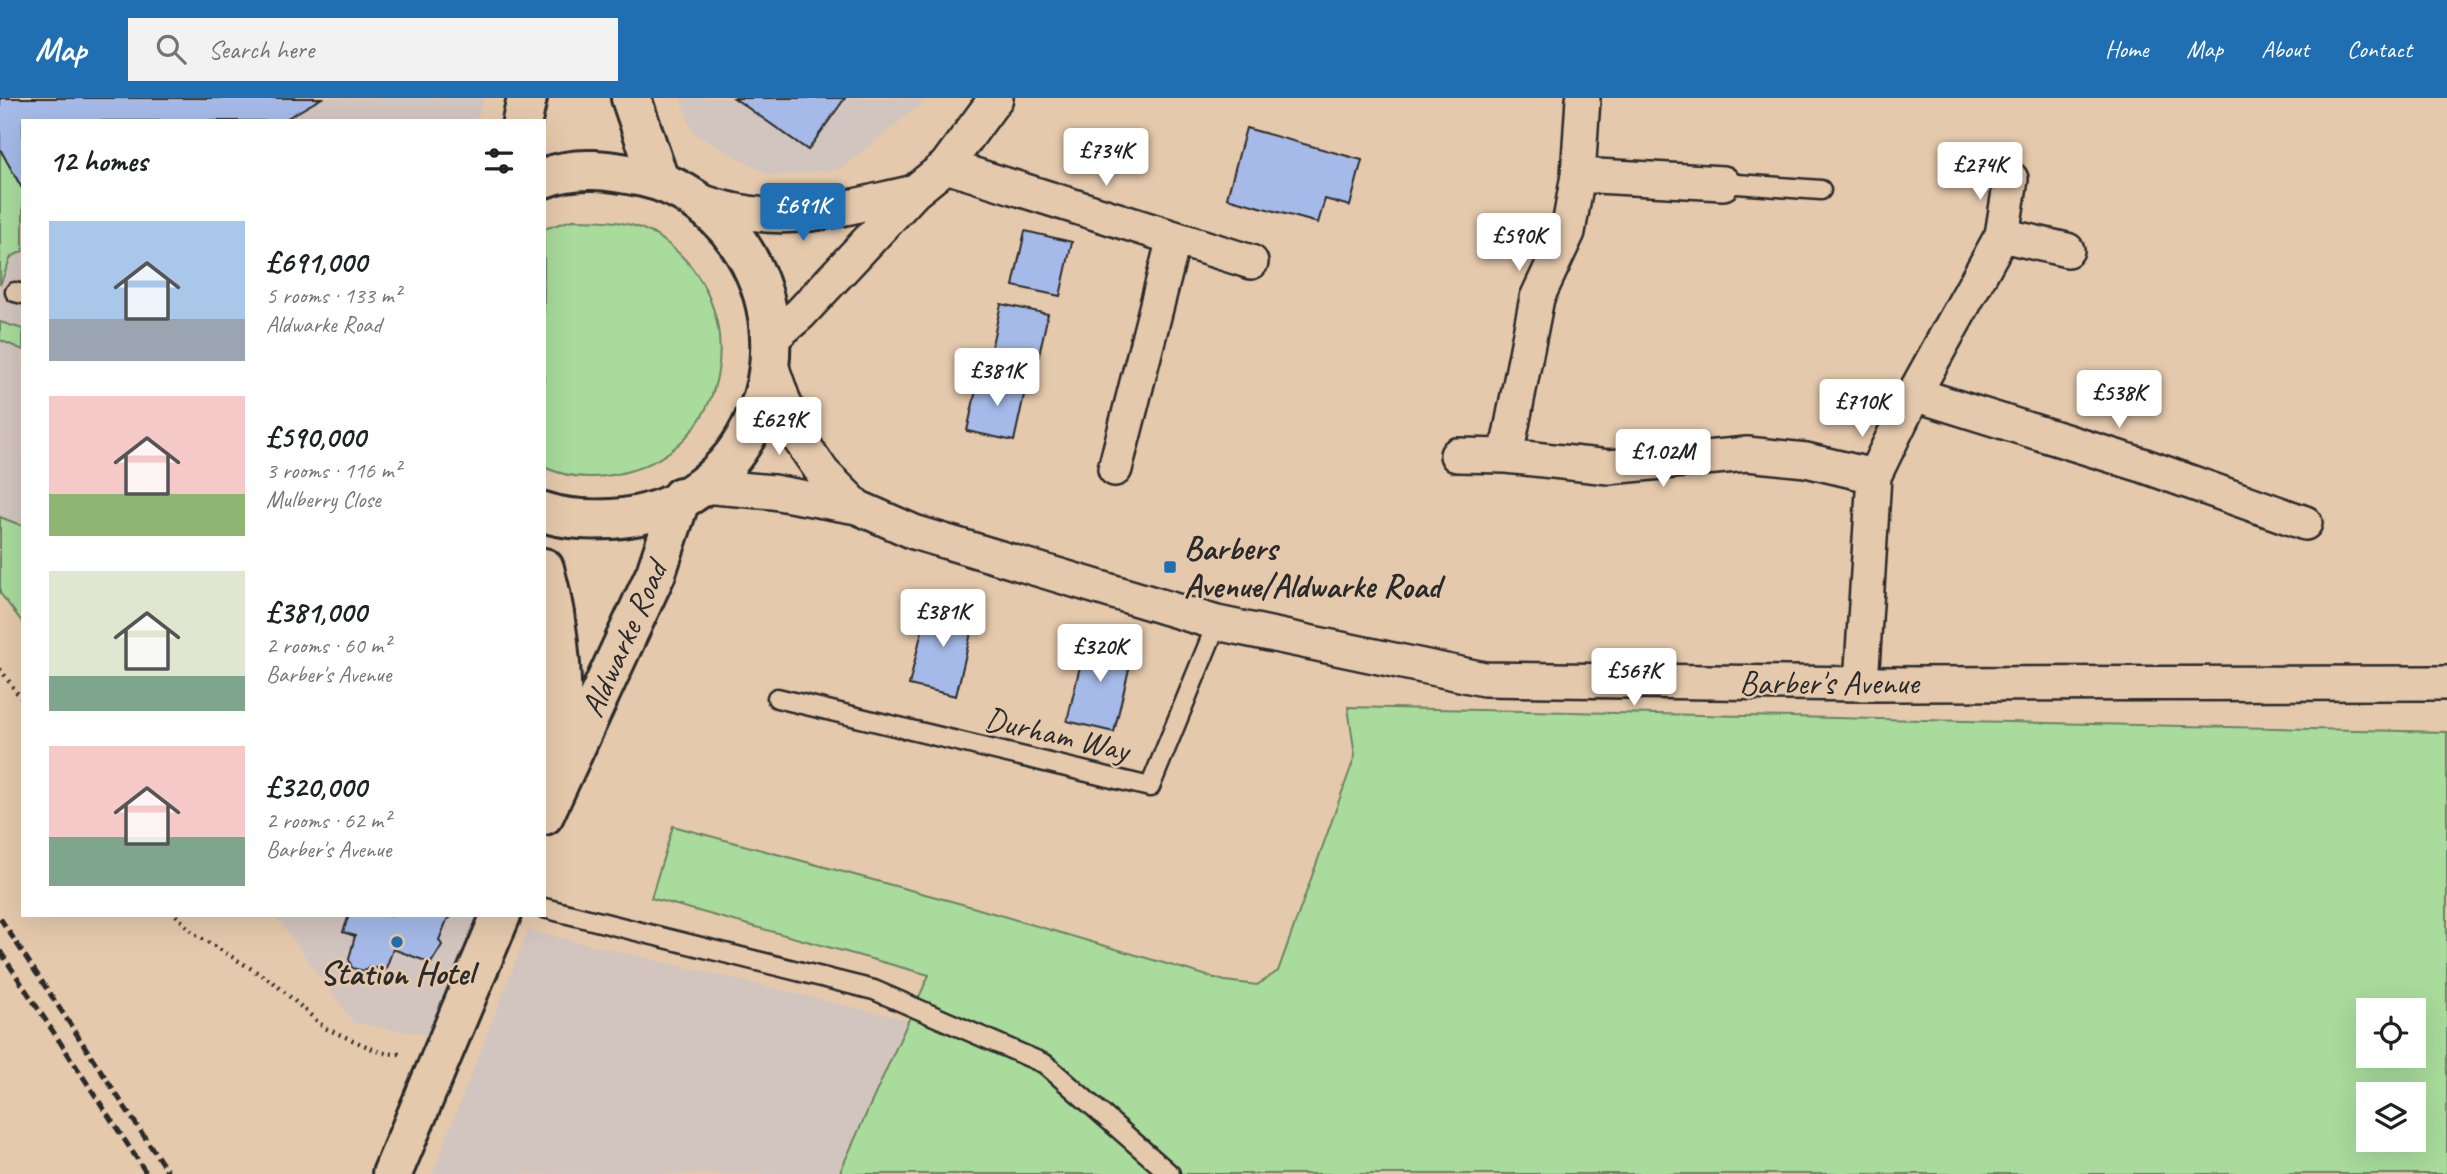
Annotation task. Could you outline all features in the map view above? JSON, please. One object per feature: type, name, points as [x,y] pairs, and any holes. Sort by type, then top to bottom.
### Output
[{"type":"main road","points":[[522,119],[527,98]]},
{"type":"main road","points":[[631,98],[659,180]]},
{"type":"main road","points":[[546,177],[607,169],[659,180],[696,199],[727,226],[750,260],[766,298],[772,351],[760,411],[736,452],[692,492],[667,506],[628,518],[588,520],[546,512]]},
{"type":"main road","name":"Aldwarke Road","points":[[546,810],[692,492]]},
{"type":"main road","name":"Aldwarke Road","points":[[546,575],[556,611],[564,689],[560,778]]},
{"type":"main road","points":[[393,1174],[500,917]]},
{"type":"street","points":[[772,351],[800,314],[914,192],[946,166],[996,98]]},
{"type":"street","points":[[1506,456],[1537,298],[1568,232],[1578,175],[1583,99]]},
{"type":"street","points":[[946,166],[1251,262]]},
{"type":"street","points":[[1578,175],[1723,183]]},
{"type":"street","points":[[1861,684],[1874,476],[1914,394],[2002,235],[2011,179]]},
{"type":"street","points":[[696,199],[736,214],[818,216],[914,192]]},
{"type":"street","points":[[2002,235],[2067,250]]},
{"type":"street","points":[[1115,469],[1174,238]]},
{"type":"street","name":"Barber's Avenue","points":[[772,351],[794,431],[823,473],[857,507]]},
{"type":"street","points":[[1914,394],[2142,465],[2305,523]]},
{"type":"street","points":[[1457,455],[1506,456],[1609,467],[1747,454],[1806,460],[1874,476]]},
{"type":"street","name":"Barber's Avenue","points":[[692,492],[773,492],[857,507],[914,532],[1217,623],[1484,679],[1861,684],[2447,683]]},
{"type":"lane","points":[[1723,183],[1821,190]]},
{"type":"lane","name":"Durham Way","points":[[777,698],[1150,786],[1217,623]]},
{"type":"lane","points":[[546,908],[874,990],[1045,1064],[1170,1174]]},
{"type":"path","points":[[0,669],[21,698]]},
{"type":"path","points":[[178,917],[193,933],[273,982],[325,1028],[382,1053],[441,1057]]},
{"type":"shaded area","points":[[0,98],[485,98],[477,119],[21,119],[21,620],[0,593]]},
{"type":"shaded area","points":[[681,98],[929,98],[841,169],[771,176],[693,133]]},
{"type":"shaded area","points":[[276,917],[500,917],[448,1038],[354,1023]]},
{"type":"shaded area","points":[[528,930],[907,1020],[837,1174],[432,1174]]},
{"type":"green space","points":[[0,149],[21,186],[21,252],[11,257],[0,285]]},
{"type":"green space","points":[[572,220],[606,221],[629,224],[650,232],[690,265],[709,298],[719,333],[718,369],[708,404],[689,434],[660,458],[622,473],[592,477],[573,476],[546,468],[546,228]]},
{"type":"green space","points":[[0,322],[21,328],[21,349],[0,340]]},
{"type":"green space","points":[[0,517],[21,525],[21,620],[0,593]]},
{"type":"green space","points":[[1348,707],[2447,732],[2447,1174],[839,1174],[929,975],[651,898],[673,826],[962,904],[1225,981],[1257,985],[1278,971],[1355,756]]},
{"type":"building","points":[[0,98],[322,98],[285,119],[21,119],[21,186],[0,149]]},
{"type":"building","points":[[734,98],[845,98],[808,150]]},
{"type":"building","points":[[1246,128],[1362,160],[1350,206],[1325,199],[1318,223],[1227,198]]},
{"type":"building","points":[[1025,231],[1072,242],[1060,296],[1013,286]]},
{"type":"building","points":[[1001,304],[1048,314],[1036,369],[989,358]]},
{"type":"building","points":[[979,376],[1026,386],[1014,441],[967,431]]},
{"type":"building","points":[[929,601],[976,612],[956,696],[909,685]]},
{"type":"building","points":[[1087,637],[1134,648],[1114,732],[1067,721]]},
{"type":"building","name":"Station Hotel","points":[[348,917],[451,917],[447,920],[439,940],[442,945],[431,963],[393,949],[385,971],[370,966],[364,971],[352,968],[349,959],[355,936],[343,932]]},
{"type":"railway","points":[[0,918],[169,1174]]},
{"type":"railway","points":[[0,951],[147,1174]]},
{"type":"place","name":"Barbers Avenue/Aldwarke Road","points":[[1170,567]]},
{"type":"place","name":"Station Hotel","points":[[397,942]]}]
